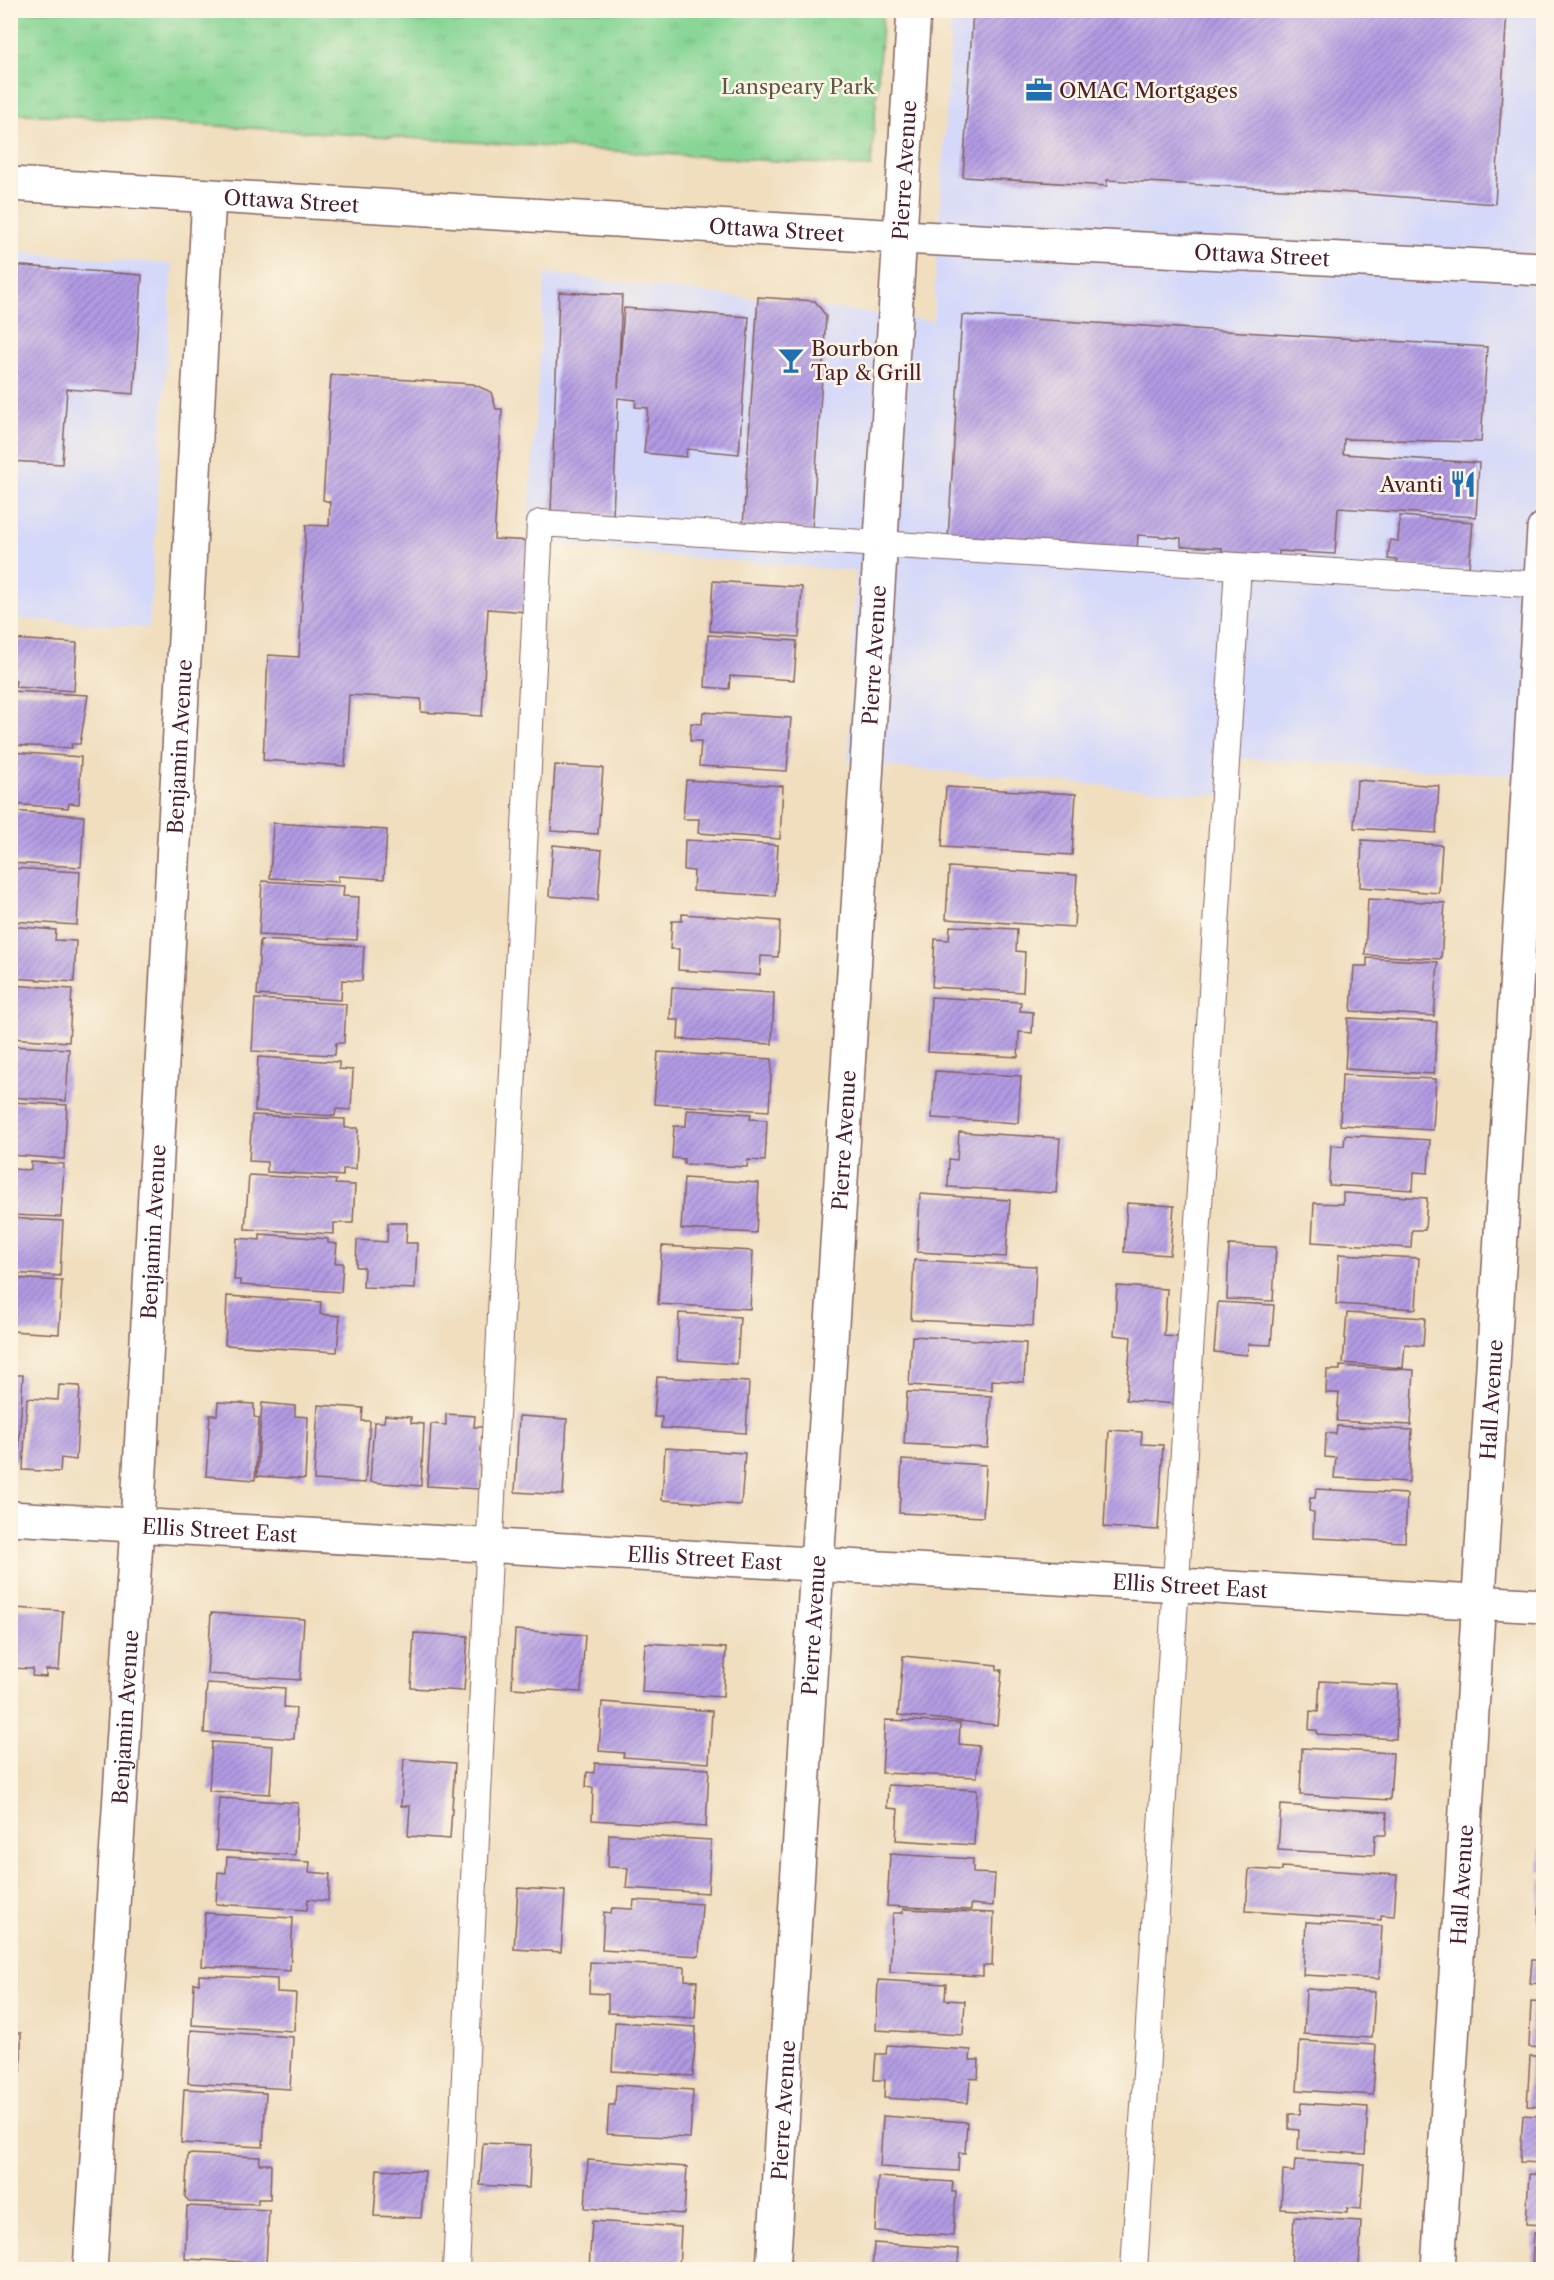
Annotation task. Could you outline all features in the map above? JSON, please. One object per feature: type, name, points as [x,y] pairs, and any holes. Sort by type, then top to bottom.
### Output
[{"type":"street","name":"Pierre Avenue","points":[[773,2270],[914,10]]},
{"type":"street","name":"Ottawa Street","points":[[10,184],[901,237],[1544,269]]},
{"type":"street","name":"Benjamin Avenue","points":[[90,2270],[137,1525],[208,196]]},
{"type":"street","name":"Hall Avenue","points":[[1438,2270],[1544,529]]},
{"type":"street","name":"Ellis Street East","points":[[10,1518],[1544,1606]]},
{"type":"lane","points":[[456,2270],[489,1546],[540,523],[1542,585]]},
{"type":"lane","points":[[1134,2270],[1238,566]]},
{"type":"shaded area","points":[[952,11],[1543,11],[1543,777],[1236,758],[1235,797],[848,763],[856,571],[527,544],[545,273],[933,321]]},
{"type":"shaded area","points":[[10,251],[173,264],[149,628],[11,618]]},
{"type":"green space","name":"Lanspeary Park","points":[[10,11],[883,11],[871,167],[11,113]]},
{"type":"building","points":[[973,10],[1507,10],[1495,204],[1338,192],[1107,180],[1107,186],[963,177]]},
{"type":"building","points":[[10,265],[142,275],[134,394],[67,389],[62,464],[10,461]]},
{"type":"building","points":[[559,292],[622,295],[618,388],[624,308],[749,317],[739,454],[687,449],[686,457],[644,453],[648,408],[635,407],[636,400],[618,398],[613,515],[551,512]]},
{"type":"building","points":[[758,297],[815,301],[826,316],[812,531],[743,527]]},
{"type":"building","points":[[962,315],[1487,347],[1481,442],[1344,439],[1343,454],[1479,463],[1476,517],[1338,508],[1335,554],[1279,551],[1279,559],[1222,555],[1222,548],[1181,546],[1181,538],[1138,535],[1137,551],[948,538]]},
{"type":"building","points":[[331,375],[473,384],[491,392],[496,409],[502,409],[494,539],[532,541],[527,612],[488,609],[482,716],[421,712],[421,699],[349,695],[345,766],[263,760],[268,655],[299,657],[306,525],[329,526],[330,502],[323,500]]},
{"type":"building","points":[[1400,516],[1473,522],[1469,567],[1454,569],[1397,565],[1397,560],[1388,559],[1390,540],[1398,541]]},
{"type":"building","points":[[713,581],[802,587],[799,637],[710,631]]},
{"type":"building","points":[[708,635],[797,641],[794,680],[730,676],[729,689],[705,687]]},
{"type":"building","points":[[10,639],[77,643],[74,691],[15,687],[16,680],[10,679]]},
{"type":"building","points":[[10,691],[88,695],[80,744],[71,744],[72,748],[10,745]]},
{"type":"building","points":[[703,712],[791,718],[787,771],[699,766],[701,741],[690,741],[691,723],[702,724]]},
{"type":"building","points":[[10,752],[81,757],[79,804],[69,803],[68,808],[10,804]]},
{"type":"building","points":[[555,765],[603,768],[598,834],[551,831]]},
{"type":"building","points":[[686,780],[783,786],[780,839],[698,833],[699,819],[683,819]]},
{"type":"building","points":[[1357,780],[1439,786],[1436,833],[1354,828]]},
{"type":"building","points":[[946,787],[1076,794],[1072,855],[942,847]]},
{"type":"building","points":[[10,811],[84,816],[81,867],[10,863]]},
{"type":"building","points":[[273,823],[387,830],[384,879],[338,876],[338,882],[270,878]]},
{"type":"building","points":[[685,840],[778,845],[775,896],[693,891],[694,871],[684,870]]},
{"type":"building","points":[[1362,840],[1442,845],[1439,893],[1360,887]]},
{"type":"building","points":[[553,845],[602,850],[598,900],[549,896]]},
{"type":"building","points":[[949,867],[1077,875],[1074,927],[946,919]]},
{"type":"building","points":[[10,868],[80,872],[77,925],[10,921]]},
{"type":"building","points":[[262,881],[344,886],[343,896],[359,897],[357,940],[259,935]]},
{"type":"building","points":[[1368,899],[1445,903],[1441,959],[1365,955]]},
{"type":"building","points":[[682,914],[780,921],[778,957],[761,956],[760,975],[678,970],[679,949],[670,949],[672,921],[682,921]]},
{"type":"building","points":[[10,926],[56,930],[55,940],[76,941],[74,982],[10,978]]},
{"type":"building","points":[[950,926],[1017,929],[1016,951],[1025,952],[1023,992],[932,987],[935,939],[949,940]]},
{"type":"building","points":[[260,940],[364,946],[362,981],[342,980],[341,1000],[257,995]]},
{"type":"building","points":[[1367,958],[1438,962],[1434,1016],[1351,1011],[1354,966],[1367,966]]},
{"type":"building","points":[[10,985],[72,989],[69,1042],[10,1038]]},
{"type":"building","points":[[672,987],[774,993],[772,1044],[678,1039],[679,1020],[670,1020]]},
{"type":"building","points":[[931,997],[1021,1002],[1020,1011],[1033,1012],[1032,1033],[1019,1032],[1018,1057],[928,1052]]},
{"type":"building","points":[[255,999],[346,1004],[344,1043],[336,1043],[335,1055],[252,1051]]},
{"type":"building","points":[[1348,1018],[1437,1022],[1434,1074],[1345,1069]]},
{"type":"building","points":[[10,1046],[69,1049],[66,1101],[10,1097]]},
{"type":"building","points":[[658,1052],[772,1059],[769,1111],[654,1104]]},
{"type":"building","points":[[258,1057],[339,1062],[339,1069],[353,1070],[351,1110],[336,1109],[335,1116],[255,1111]]},
{"type":"building","points":[[935,1071],[1021,1076],[1018,1123],[932,1118]]},
{"type":"building","points":[[1342,1075],[1436,1079],[1433,1130],[1340,1125]]},
{"type":"building","points":[[10,1102],[67,1105],[64,1159],[10,1155]]},
{"type":"building","points":[[687,1110],[751,1114],[750,1119],[767,1120],[765,1161],[748,1160],[747,1167],[684,1164],[684,1159],[672,1158],[674,1126],[686,1126]]},
{"type":"building","points":[[252,1115],[345,1119],[345,1128],[358,1128],[356,1169],[343,1169],[343,1176],[267,1172],[267,1162],[249,1161]]},
{"type":"building","points":[[959,1132],[1060,1138],[1056,1193],[948,1187],[949,1159],[957,1160]]},
{"type":"building","points":[[1345,1135],[1430,1140],[1428,1173],[1414,1172],[1413,1190],[1329,1185],[1331,1145],[1344,1146]]},
{"type":"building","points":[[31,1162],[64,1164],[61,1217],[10,1215],[10,1169],[31,1170]]},
{"type":"building","points":[[249,1175],[336,1180],[335,1184],[355,1185],[353,1223],[334,1223],[334,1234],[245,1229]]},
{"type":"building","points":[[684,1178],[759,1183],[756,1233],[681,1229]]},
{"type":"building","points":[[1343,1193],[1427,1198],[1425,1230],[1412,1230],[1411,1248],[1312,1242],[1314,1203],[1343,1204]]},
{"type":"building","points":[[920,1194],[1010,1200],[1006,1257],[917,1252]]},
{"type":"building","points":[[1127,1203],[1174,1206],[1170,1255],[1124,1252]]},
{"type":"building","points":[[10,1218],[63,1221],[60,1276],[10,1273]]},
{"type":"building","points":[[388,1223],[407,1223],[406,1243],[417,1243],[415,1289],[363,1287],[364,1267],[356,1267],[357,1240],[387,1242]]},
{"type":"building","points":[[260,1234],[328,1239],[328,1243],[337,1244],[335,1263],[343,1263],[341,1292],[240,1285],[240,1280],[234,1280],[237,1238],[260,1240]]},
{"type":"building","points":[[1229,1245],[1276,1247],[1273,1301],[1227,1299]]},
{"type":"building","points":[[662,1246],[753,1251],[750,1309],[658,1304]]},
{"type":"building","points":[[1339,1254],[1419,1258],[1416,1309],[1336,1304]]},
{"type":"building","points":[[914,1260],[1036,1266],[1033,1326],[911,1320]]},
{"type":"building","points":[[10,1278],[62,1281],[59,1334],[10,1331]]},
{"type":"building","points":[[1117,1286],[1167,1289],[1164,1336],[1180,1337],[1175,1404],[1126,1400],[1131,1337],[1114,1335]]},
{"type":"building","points":[[227,1296],[321,1302],[320,1314],[340,1316],[337,1352],[225,1345]]},
{"type":"building","points":[[1218,1302],[1274,1305],[1271,1345],[1248,1344],[1247,1355],[1214,1352]]},
{"type":"building","points":[[679,1313],[740,1317],[737,1364],[677,1360]]},
{"type":"building","points":[[1347,1313],[1425,1318],[1423,1346],[1405,1344],[1403,1368],[1343,1363]]},
{"type":"building","points":[[912,1336],[1026,1343],[1024,1382],[992,1380],[992,1390],[909,1385]]},
{"type":"building","points":[[1340,1366],[1414,1370],[1411,1425],[1337,1421],[1339,1393],[1326,1393],[1327,1370],[1340,1370]]},
{"type":"building","points":[[10,1375],[23,1375],[18,1462],[10,1461]]},
{"type":"building","points":[[657,1377],[749,1382],[746,1433],[661,1428],[662,1417],[654,1417]]},
{"type":"building","points":[[59,1385],[80,1386],[76,1460],[61,1458],[60,1472],[23,1470],[27,1398],[58,1400]]},
{"type":"building","points":[[907,1392],[991,1396],[988,1448],[904,1444]]},
{"type":"building","points":[[218,1402],[254,1404],[254,1417],[259,1418],[255,1480],[206,1476],[210,1415],[217,1415]]},
{"type":"building","points":[[262,1403],[295,1406],[295,1416],[308,1417],[305,1479],[257,1476]]},
{"type":"building","points":[[318,1405],[363,1408],[362,1421],[370,1421],[365,1483],[314,1480]]},
{"type":"building","points":[[446,1414],[475,1416],[474,1427],[483,1427],[479,1489],[427,1486],[431,1424],[446,1425]]},
{"type":"building","points":[[385,1415],[411,1417],[411,1423],[424,1424],[421,1486],[370,1482],[374,1422],[384,1422]]},
{"type":"building","points":[[519,1416],[567,1419],[563,1495],[515,1492]]},
{"type":"building","points":[[1337,1426],[1412,1430],[1409,1482],[1334,1478],[1336,1458],[1325,1457],[1326,1433],[1336,1434]]},
{"type":"building","points":[[1109,1430],[1142,1432],[1141,1444],[1163,1445],[1158,1530],[1104,1527]]},
{"type":"building","points":[[665,1448],[745,1453],[741,1505],[662,1500]]},
{"type":"building","points":[[902,1460],[986,1465],[983,1517],[899,1513]]},
{"type":"building","points":[[1316,1489],[1407,1494],[1405,1542],[1313,1538],[1314,1512],[1309,1511],[1310,1498],[1315,1498]]},
{"type":"building","points":[[13,1608],[63,1611],[59,1670],[46,1670],[46,1677],[32,1676],[33,1669],[10,1668]]},
{"type":"building","points":[[211,1613],[304,1619],[300,1680],[207,1674]]},
{"type":"building","points":[[515,1630],[585,1635],[581,1692],[512,1688]]},
{"type":"building","points":[[414,1633],[468,1636],[464,1691],[411,1688]]},
{"type":"building","points":[[645,1643],[726,1648],[723,1697],[642,1692]]},
{"type":"building","points":[[903,1656],[997,1665],[997,1670],[1002,1670],[997,1725],[898,1715]]},
{"type":"building","points":[[1320,1681],[1398,1685],[1396,1739],[1317,1734],[1317,1730],[1309,1730],[1310,1711],[1318,1712]]},
{"type":"building","points":[[207,1683],[285,1688],[284,1707],[296,1708],[294,1739],[204,1733]]},
{"type":"building","points":[[602,1702],[712,1711],[709,1763],[623,1757],[624,1753],[599,1751]]},
{"type":"building","points":[[885,1720],[960,1723],[959,1744],[979,1746],[977,1777],[882,1773]]},
{"type":"building","points":[[212,1742],[273,1746],[270,1794],[209,1791]]},
{"type":"building","points":[[1302,1748],[1393,1753],[1390,1800],[1300,1795]]},
{"type":"building","points":[[404,1759],[455,1763],[450,1839],[408,1836],[410,1806],[401,1806]]},
{"type":"building","points":[[595,1763],[709,1769],[706,1827],[592,1820],[593,1788],[586,1787],[587,1772],[594,1773]]},
{"type":"building","points":[[888,1785],[977,1790],[974,1845],[896,1840],[898,1809],[887,1808]]},
{"type":"building","points":[[219,1798],[298,1803],[295,1855],[216,1850]]},
{"type":"building","points":[[1281,1805],[1387,1812],[1386,1835],[1375,1835],[1374,1855],[1278,1850]]},
{"type":"building","points":[[1542,1827],[1544,1827],[1544,1872],[1539,1871]]},
{"type":"building","points":[[609,1834],[711,1840],[708,1893],[626,1888],[628,1868],[608,1867]]},
{"type":"building","points":[[890,1854],[973,1859],[973,1873],[995,1874],[993,1906],[971,1904],[971,1910],[887,1906]]},
{"type":"building","points":[[227,1857],[310,1862],[309,1872],[330,1874],[328,1901],[308,1899],[307,1910],[216,1904],[218,1872],[226,1873]]},
{"type":"building","points":[[1282,1867],[1397,1875],[1394,1916],[1381,1915],[1381,1920],[1246,1911],[1249,1869],[1282,1871]]},
{"type":"building","points":[[1541,1880],[1544,1880],[1544,1931],[1538,1930]]},
{"type":"building","points":[[518,1888],[565,1891],[561,1952],[514,1949]]},
{"type":"building","points":[[634,1900],[702,1904],[699,1956],[602,1950],[604,1912],[611,1913],[612,1908],[633,1909]]},
{"type":"building","points":[[903,1909],[994,1913],[992,1966],[983,1966],[983,1976],[890,1972],[893,1913],[903,1913]]},
{"type":"building","points":[[205,1913],[293,1918],[290,1971],[202,1966]]},
{"type":"building","points":[[1306,1922],[1382,1926],[1379,1979],[1303,1975]]},
{"type":"building","points":[[1541,1934],[1544,1934],[1544,1984],[1530,1983],[1532,1960],[1540,1960]]},
{"type":"building","points":[[590,1962],[685,1967],[685,1980],[697,1981],[695,2018],[608,2013],[608,1994],[589,1993]]},
{"type":"building","points":[[199,1975],[277,1979],[277,1992],[296,1993],[294,2031],[192,2025],[194,1983],[199,1984]]},
{"type":"building","points":[[878,1980],[946,1984],[945,2000],[965,2001],[963,2035],[876,2030]]},
{"type":"building","points":[[1306,1989],[1375,1992],[1372,2038],[1304,2034]]},
{"type":"building","points":[[1531,2001],[1544,2002],[1544,2048],[1529,2047]]},
{"type":"building","points":[[615,2022],[696,2027],[693,2076],[612,2071]]},
{"type":"building","points":[[191,2030],[293,2037],[290,2089],[188,2083]]},
{"type":"building","points":[[10,2033],[21,2033],[21,2071],[10,2071]]},
{"type":"building","points":[[1300,2041],[1376,2045],[1373,2095],[1297,2090]]},
{"type":"building","points":[[887,2045],[971,2050],[970,2060],[979,2060],[978,2079],[970,2078],[968,2103],[884,2098],[885,2080],[874,2080],[876,2054],[886,2054]]},
{"type":"building","points":[[1530,2056],[1544,2056],[1544,2107],[1527,2106]]},
{"type":"building","points":[[616,2085],[693,2090],[690,2138],[607,2134],[609,2105],[615,2105]]},
{"type":"building","points":[[184,2089],[266,2093],[263,2147],[181,2143]]},
{"type":"building","points":[[1301,2103],[1368,2107],[1365,2154],[1298,2150],[1299,2130],[1289,2129],[1289,2114],[1300,2114]]},
{"type":"building","points":[[1538,2112],[1544,2112],[1544,2163],[1520,2162],[1523,2115],[1537,2116]]},
{"type":"building","points":[[883,2116],[967,2122],[965,2153],[959,2152],[958,2171],[880,2167]]},
{"type":"building","points":[[483,2143],[531,2145],[529,2188],[480,2185]]},
{"type":"building","points":[[188,2154],[260,2157],[259,2164],[271,2164],[270,2199],[258,2199],[258,2204],[190,2202],[185,2197]]},
{"type":"building","points":[[588,2160],[687,2167],[684,2214],[585,2208]]},
{"type":"building","points":[[1295,2160],[1364,2164],[1361,2209],[1347,2208],[1347,2213],[1281,2209],[1283,2171],[1294,2172]]},
{"type":"building","points":[[377,2169],[425,2171],[421,2218],[374,2216]]},
{"type":"building","points":[[1529,2174],[1544,2175],[1544,2225],[1526,2224]]},
{"type":"building","points":[[878,2177],[953,2182],[952,2192],[956,2192],[953,2236],[875,2231]]},
{"type":"building","points":[[187,2206],[269,2210],[266,2263],[185,2259]]},
{"type":"building","points":[[1294,2217],[1361,2221],[1359,2268],[1291,2269]]},
{"type":"building","points":[[592,2221],[681,2227],[679,2270],[589,2270]]},
{"type":"building","points":[[1534,2233],[1544,2233],[1544,2270],[1532,2270]]},
{"type":"building","points":[[874,2243],[959,2249],[958,2264],[951,2264],[950,2270],[872,2270]]},
{"type":"place","name":"OMAC Mortgages","points":[[1039,90]]},
{"type":"place","name":"Bourbon Tap & Grill","points":[[791,360]]},
{"type":"place","name":"Avanti","points":[[1463,484]]}]
